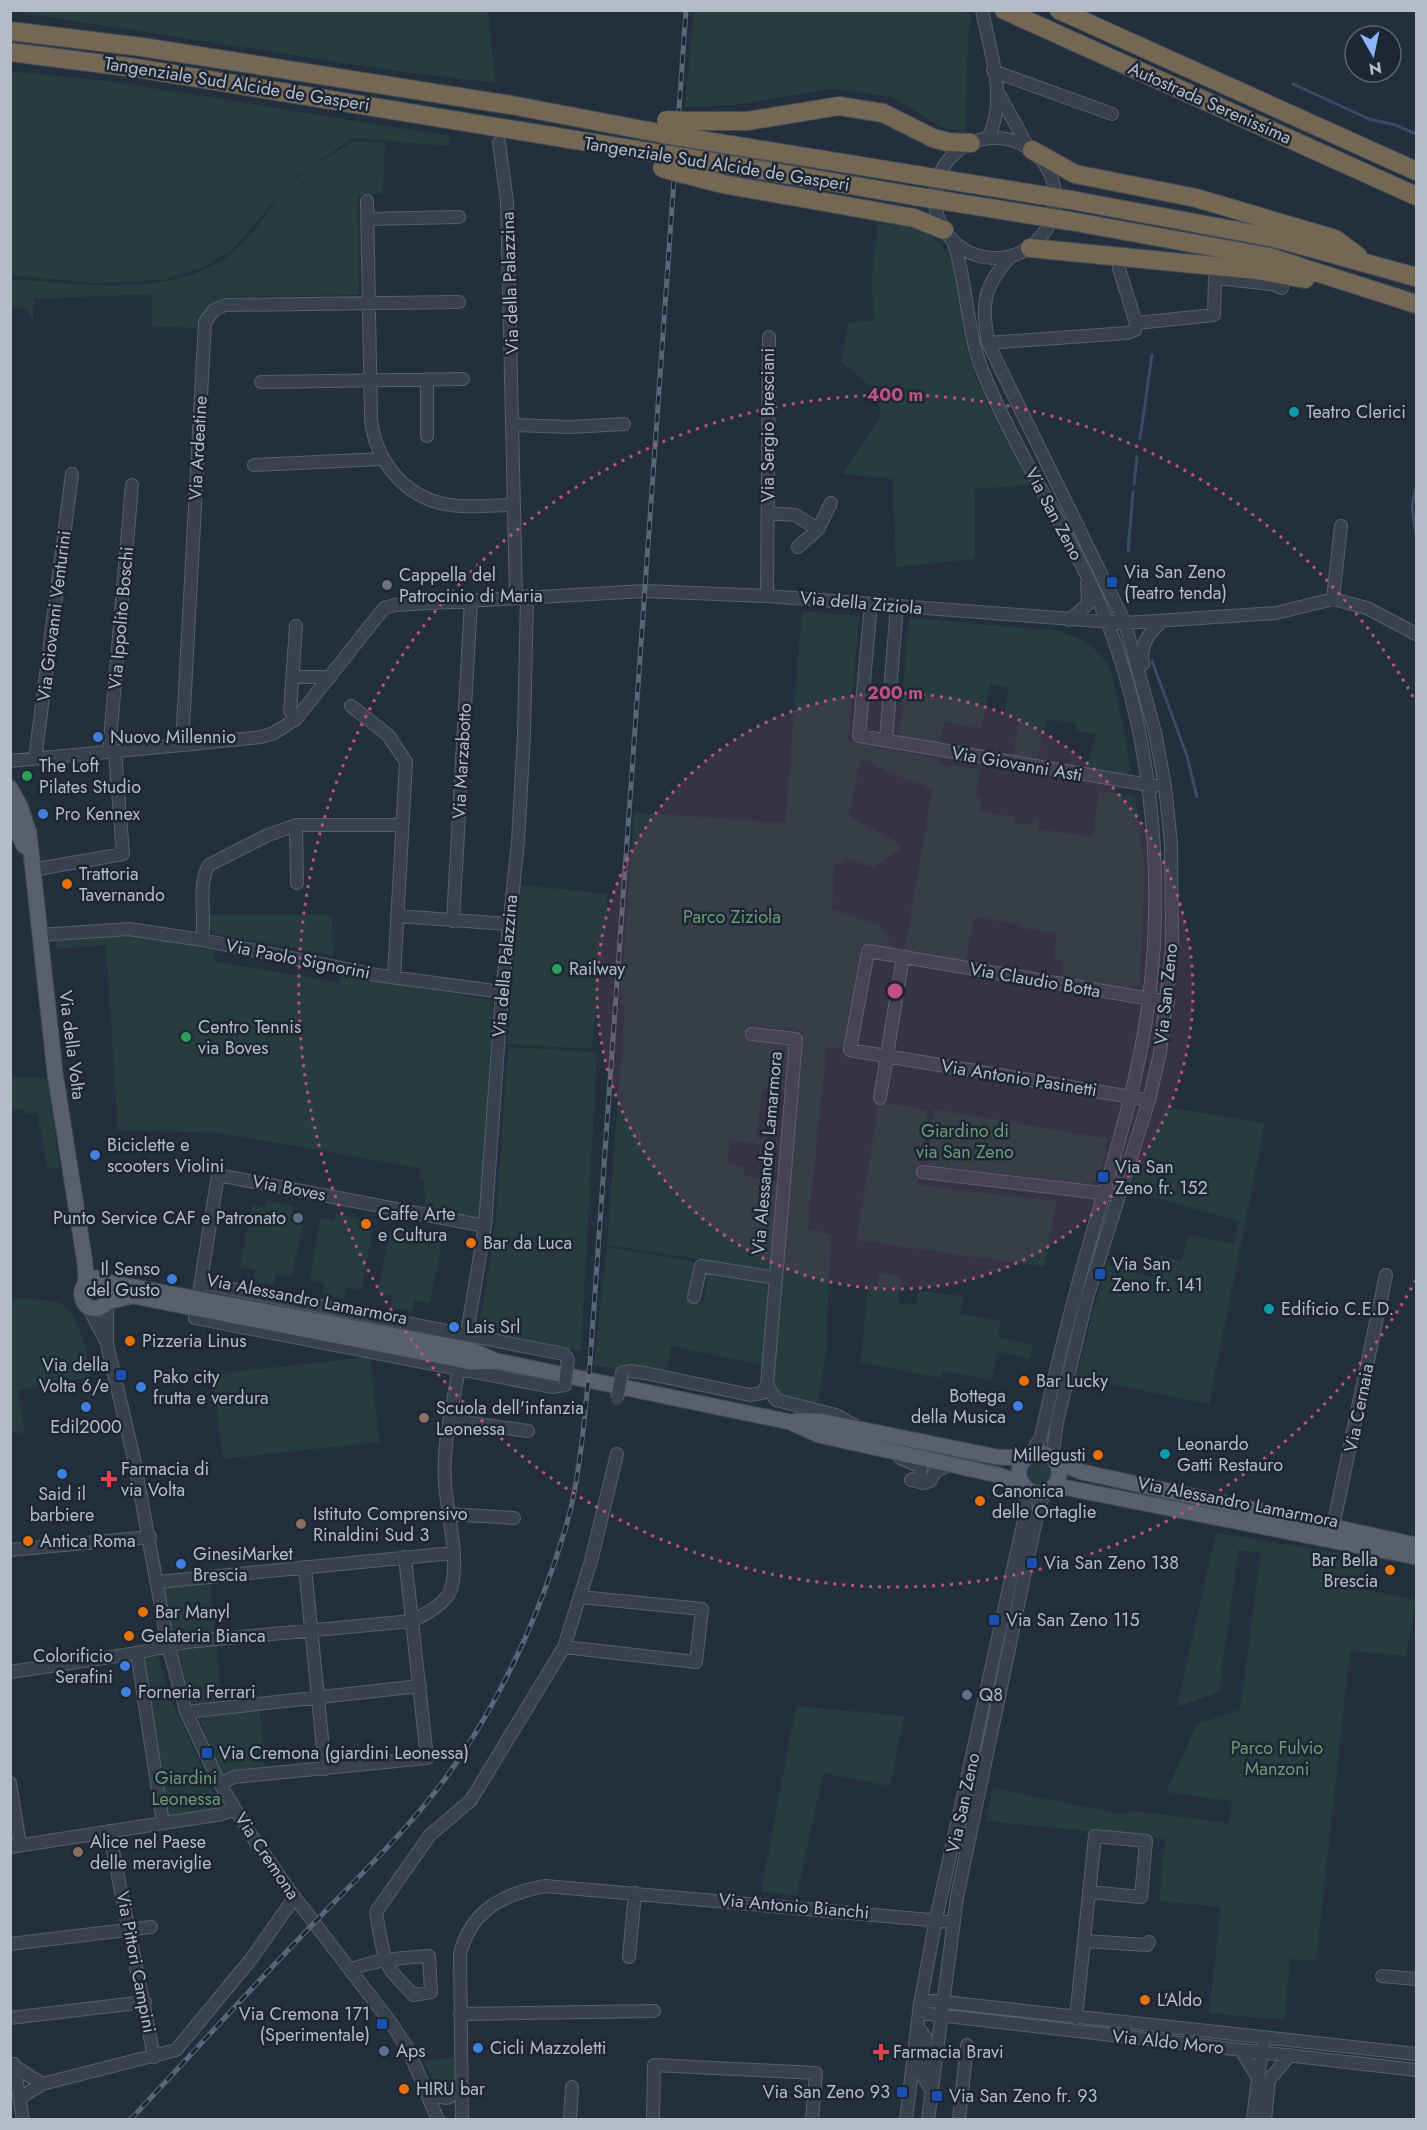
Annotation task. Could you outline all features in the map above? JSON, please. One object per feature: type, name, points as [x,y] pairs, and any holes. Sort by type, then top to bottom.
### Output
[{"type":"highway","name":"Autostrada Serenissima","points":[[1004,10],[1416,196]]},
{"type":"highway","name":"Autostrada Serenissima","points":[[1059,10],[1416,171]]},
{"type":"highway","points":[[10,22],[136,41],[226,61]]},
{"type":"highway","name":"Tangenziale Sud Alcide de Gasperi","points":[[10,31],[142,47],[504,104],[614,125],[674,128],[916,175],[1203,223],[1364,261],[1416,277]]},
{"type":"highway","name":"Tangenziale Sud Alcide de Gasperi","points":[[10,52],[136,68],[501,134],[561,139],[682,165],[914,196],[1070,221],[1269,257],[1416,304]]},
{"type":"highway","points":[[674,128],[747,121],[839,106],[883,113],[933,138],[948,142],[980,141]]},
{"type":"highway","points":[[1030,148],[1058,166],[1083,177],[1196,198],[1335,239],[1364,261]]},
{"type":"highway","points":[[682,165],[723,184],[914,218],[949,237]]},
{"type":"highway","points":[[1030,248],[1256,270],[1348,288],[1368,288]]},
{"type":"main road","name":"Via della Volta","points":[[10,788],[27,826],[55,1073],[81,1230],[97,1280],[112,1289],[108,1303]]},
{"type":"main road","name":"Via della Volta","points":[[10,815],[31,866]]},
{"type":"main road","name":"Via della Volta","points":[[87,1305],[81,1294],[97,1280]]},
{"type":"main road","name":"Via Alessandro Lamarmora","points":[[97,1280],[197,1304]]},
{"type":"main road","name":"Via Alessandro Lamarmora","points":[[108,1303],[133,1296],[197,1304],[472,1350],[497,1361],[790,1422],[819,1435],[950,1464],[1023,1485]]},
{"type":"main road","points":[[87,1305],[99,1308],[108,1303]]},
{"type":"main road","name":"Via Alessandro Lamarmora","points":[[790,1422],[820,1421],[997,1457],[1028,1456]]},
{"type":"main road","points":[[1044,1454],[1054,1460],[1059,1474],[1048,1490],[1034,1492],[1023,1485],[1019,1470],[1028,1456],[1044,1454]]},
{"type":"main road","name":"Via Alessandro Lamarmora","points":[[1054,1460],[1082,1472],[1332,1533],[1416,1557]]},
{"type":"main road","name":"Via Alessandro Lamarmora","points":[[1048,1490],[1063,1487],[1416,1545]]},
{"type":"street","name":"Via San Zeno","points":[[949,237],[973,255],[990,259],[1010,257],[1030,248],[1040,240],[1051,222],[1056,199],[1050,171],[1030,148],[999,94],[982,10]]},
{"type":"street","points":[[993,71],[1112,114]]},
{"type":"street","name":"Via San Zeno","points":[[999,94],[995,124],[980,141],[959,150],[942,169],[935,191],[935,207],[962,267],[972,337],[981,369],[1002,416],[1086,576],[1108,623],[1139,735],[1148,787],[1156,895],[1149,999],[1142,1050],[1074,1294],[1041,1437],[1028,1456]]},
{"type":"street","name":"Via della Palazzina","points":[[467,1334],[484,1226],[523,755],[521,597],[514,505],[507,201],[501,134]]},
{"type":"street","points":[[980,141],[1003,138],[1030,148]]},
{"type":"street","points":[[367,201],[373,434],[383,459],[396,477],[426,498],[455,505],[514,505]]},
{"type":"street","points":[[368,219],[459,217]]},
{"type":"street","name":"Via San Zeno","points":[[1010,257],[986,291],[983,311],[988,343],[1125,623],[1149,709],[1165,786],[1174,896],[1168,1002],[1149,1100],[1087,1298],[1057,1422],[1054,1460]]},
{"type":"street","points":[[988,343],[1127,333],[1135,330],[1136,323],[1119,269]]},
{"type":"street","points":[[1136,323],[1214,315],[1215,278],[1272,284],[1282,288]]},
{"type":"street","name":"Via Ardeatine","points":[[182,745],[205,322],[214,310],[225,305],[459,302]]},
{"type":"street","name":"Via Sergio Bresciani","points":[[767,596],[769,337]]},
{"type":"street","points":[[427,379],[427,436]]},
{"type":"street","points":[[261,382],[464,379]]},
{"type":"street","points":[[513,425],[571,427],[624,424]]},
{"type":"street","points":[[254,465],[383,459]]},
{"type":"street","name":"Via Giovanni Venturini","points":[[36,759],[72,474]]},
{"type":"street","name":"Via Ippolito Boschi","points":[[31,866],[123,854],[112,752],[132,485]]},
{"type":"street","points":[[798,547],[818,530],[831,503]]},
{"type":"street","name":"Via Sergio Bresciani","points":[[768,513],[795,515],[818,530]]},
{"type":"street","points":[[1333,599],[1341,526]]},
{"type":"street","points":[[1069,620],[1088,604],[1086,576]]},
{"type":"street","name":"Via della Ziziola","points":[[12,762],[261,737],[274,733],[296,719],[384,608],[521,597],[645,591],[767,596],[1125,623],[1275,613],[1312,602],[1333,599],[1367,608],[1416,634]]},
{"type":"street","name":"Via Marzabotto","points":[[453,921],[471,601]]},
{"type":"street","name":"Via Giovanni Asti","points":[[871,604],[859,736],[1148,787]]},
{"type":"street","points":[[886,740],[897,606]]},
{"type":"street","points":[[1149,709],[1150,693],[1141,651],[1148,635],[1162,621]]},
{"type":"street","points":[[296,626],[290,711],[296,719]]},
{"type":"street","points":[[293,677],[330,677]]},
{"type":"street","name":"Via Paolo Signorini","points":[[351,706],[388,735],[406,762],[394,977]]},
{"type":"street","points":[[1148,787],[1165,786]]},
{"type":"street","points":[[296,825],[297,883]]},
{"type":"street","name":"Via Paolo Signorini","points":[[202,940],[205,924],[204,873],[209,865],[268,835],[296,825],[402,825]]},
{"type":"street","points":[[397,916],[508,924]]},
{"type":"street","name":"Via Paolo Signorini","points":[[39,935],[129,929],[202,940],[394,977],[502,992]]},
{"type":"street","name":"Via Claudio Botta","points":[[850,1050],[868,951],[1168,1002]]},
{"type":"street","points":[[880,1098],[903,957]]},
{"type":"street","name":"Via Alessandro Lamarmora","points":[[752,1034],[796,1039],[766,1385],[776,1400],[836,1415],[860,1428]]},
{"type":"street","name":"Via Antonio Pasinetti","points":[[850,1050],[1149,1100]]},
{"type":"street","points":[[923,1172],[1104,1192],[1117,1197]]},
{"type":"street","name":"Via Boves","points":[[197,1304],[218,1175],[484,1226]]},
{"type":"street","name":"Via Alessandro Lamarmora","points":[[694,1297],[701,1266],[776,1278]]},
{"type":"street","name":"Via Cernaia","points":[[1332,1533],[1386,1275]]},
{"type":"street","name":"Via Alessandro Lamarmora","points":[[197,1304],[195,1318],[552,1387],[565,1385],[567,1360],[564,1354],[202,1283]]},
{"type":"street","name":"Via della Volta","points":[[107,1344],[108,1303]]},
{"type":"street","name":"Via della Volta","points":[[87,1305],[107,1344],[134,1459]]},
{"type":"street","points":[[10,1672],[137,1653],[168,1645],[412,1621],[448,1596],[452,1588],[453,1553],[445,1448],[459,1368]]},
{"type":"street","points":[[617,1399],[622,1373],[629,1371],[750,1395],[762,1393],[766,1385]]},
{"type":"street","points":[[450,1420],[528,1431]]},
{"type":"street","name":"Via Alessandro Lamarmora","points":[[892,1452],[921,1467],[920,1477],[911,1480],[923,1483],[930,1481],[942,1467],[950,1464]]},
{"type":"street","points":[[350,1970],[366,1963],[387,1959],[376,1912],[430,1835],[471,1800],[564,1647],[580,1597],[617,1454]]},
{"type":"street","name":"Via Cremona","points":[[134,1459],[168,1645],[186,1712],[234,1809],[294,1898],[391,2023],[408,2049],[438,2120]]},
{"type":"street","name":"Via San Zeno","points":[[906,2120],[918,2027],[936,1919],[1026,1511],[1023,1485]]},
{"type":"street","name":"Via San Zeno","points":[[928,2120],[939,2017],[953,1922],[1034,1529],[1048,1490]]},
{"type":"street","points":[[449,1514],[514,1518]]},
{"type":"street","points":[[10,1550],[150,1537]]},
{"type":"street","points":[[158,1582],[453,1553]]},
{"type":"street","points":[[220,1784],[234,1778],[427,1758],[405,1557]]},
{"type":"street","points":[[305,1567],[325,1769]]},
{"type":"street","points":[[564,1647],[696,1662],[702,1609],[580,1597]]},
{"type":"street","points":[[137,1653],[163,1823]]},
{"type":"street","points":[[186,1712],[420,1686]]},
{"type":"street","points":[[10,1783],[15,1846],[222,1814],[234,1809]]},
{"type":"street","name":"Via Pittori Campini","points":[[109,1831],[145,2002],[154,2057]]},
{"type":"street","points":[[1076,2018],[1089,1892],[1095,1836],[1146,1841],[1141,1897],[1089,1892]]},
{"type":"street","name":"Via Antonio Bianchi","points":[[462,2120],[460,1954],[465,1936],[492,1905],[516,1892],[545,1886],[953,1922]]},
{"type":"street","points":[[629,1957],[635,1893]]},
{"type":"street","points":[[20,2098],[42,2084],[176,2050],[252,1958],[294,1898]]},
{"type":"street","points":[[10,1944],[151,1927]]},
{"type":"street","points":[[1084,1941],[1135,1947],[1147,1945],[1149,1942]]},
{"type":"street","points":[[1382,1976],[1416,1979]]},
{"type":"street","points":[[10,2018],[145,2002]]},
{"type":"street","name":"Via Aldo Moro","points":[[921,2007],[941,2002],[1076,2018],[1268,2047],[1290,2055],[1416,2070]]},
{"type":"street","name":"Via Aldo Moro","points":[[921,2007],[939,2017],[1241,2050],[1323,2044],[1416,2054]]},
{"type":"street","points":[[460,2014],[654,2010]]},
{"type":"street","points":[[918,2027],[926,2038],[923,2076],[930,2089]]},
{"type":"street","points":[[959,2120],[968,2045]]},
{"type":"street","points":[[1253,2120],[1268,2047]]},
{"type":"street","points":[[1241,2050],[1263,2079],[1265,2120]]},
{"type":"street","points":[[1263,2079],[1290,2055]]},
{"type":"street","points":[[12,2064],[42,2084]]},
{"type":"street","points":[[12,2064],[23,2120]]},
{"type":"street","points":[[653,2120],[654,2065],[816,2073],[812,2120]]},
{"type":"street","points":[[570,2120],[572,2087]]},
{"type":"street","points":[[429,2095],[447,2098],[463,2090]]},
{"type":"green space","points":[[10,11],[488,11],[495,83],[396,71]]},
{"type":"green space","points":[[694,11],[961,11],[971,15],[968,37],[965,133],[939,126],[892,97],[831,89],[734,105],[685,107]]},
{"type":"green space","points":[[11,71],[115,82],[450,136],[448,146],[353,138],[296,177],[231,251],[203,267],[163,280],[93,283],[11,275]]},
{"type":"green space","points":[[353,141],[385,143],[383,193],[358,195],[359,295],[224,297],[207,310],[196,328],[152,326],[152,294],[34,299],[33,322],[27,310],[11,305],[11,279],[126,285],[156,283],[184,277],[210,267],[242,244],[296,179]]},
{"type":"green space","points":[[878,224],[909,227],[924,232],[937,241],[951,261],[958,286],[962,324],[969,356],[983,394],[1030,485],[975,489],[975,559],[896,567],[893,479],[842,474],[880,417],[880,408],[874,392],[841,362],[849,322],[875,321],[871,280]]},
{"type":"green space","name":"Parco Ziziola","points":[[802,611],[859,616],[848,742],[938,758],[938,764],[980,769],[977,797],[982,798],[980,811],[1015,817],[1014,823],[1032,825],[1033,819],[1039,820],[1038,829],[1092,837],[1099,791],[1135,796],[1145,870],[1140,984],[1126,990],[1061,979],[1063,961],[1053,959],[1057,934],[1022,928],[1023,925],[975,917],[965,961],[904,951],[932,790],[861,760],[849,816],[901,844],[899,850],[874,868],[845,858],[835,866],[832,909],[879,925],[894,949],[861,944],[845,1049],[827,1047],[808,1228],[831,1235],[826,1350],[818,1403],[776,1393],[771,1383],[804,1031],[750,1026],[750,1039],[788,1042],[792,1049],[788,1091],[762,1089],[757,1138],[787,1141],[787,1147],[730,1141],[727,1164],[744,1166],[744,1176],[777,1181],[770,1270],[607,1245],[625,1006],[620,1005],[634,812],[785,823]]},
{"type":"green space","points":[[909,618],[1058,631],[1086,643],[1103,658],[1110,671],[1131,770],[1119,776],[1086,770],[1096,734],[1076,731],[1076,723],[1047,719],[1037,763],[1012,758],[1020,718],[1004,715],[1009,687],[990,684],[981,729],[944,722],[939,745],[899,737]]},
{"type":"green space","name":"Railway","points":[[520,885],[608,894],[592,1049],[507,1044]]},
{"type":"green space","points":[[210,915],[332,915],[333,955],[214,934],[210,929]]},
{"type":"green space","points":[[129,935],[214,950],[213,961],[340,983],[341,975],[493,1000],[480,1218],[425,1210],[424,1180],[419,1179],[421,1168],[220,1133],[118,1130],[106,945],[57,949],[55,941]]},
{"type":"green space","points":[[508,1047],[597,1052],[581,1351],[479,1330],[495,1229]]},
{"type":"green space","points":[[11,1078],[48,1078],[59,1167],[48,1168],[37,1113],[28,1114],[21,1109],[11,1111]]},
{"type":"green space","points":[[879,1102],[928,1110],[917,1185],[1057,1201],[1045,1267],[856,1240]]},
{"type":"green space","points":[[1167,1107],[1265,1123],[1209,1404],[1076,1377],[1106,1264],[1151,1277],[1159,1255],[1181,1261],[1189,1235],[1234,1244],[1239,1221],[1129,1191]]},
{"type":"green space","name":"Giardino di via San Zeno","points":[[934,1109],[1111,1139],[1106,1142],[1106,1154],[1098,1179],[1090,1184],[929,1165],[927,1160]]},
{"type":"green space","points":[[267,1201],[294,1206],[292,1213],[304,1215],[292,1277],[276,1274],[274,1285],[253,1282],[255,1270],[240,1267],[252,1205],[265,1208]]},
{"type":"green space","points":[[336,1213],[363,1219],[362,1226],[373,1228],[361,1290],[346,1287],[343,1298],[322,1295],[324,1283],[310,1280],[321,1218],[334,1221]]},
{"type":"green space","points":[[405,1227],[432,1232],[431,1239],[442,1241],[430,1303],[415,1300],[412,1311],[391,1308],[393,1296],[378,1293],[390,1231],[403,1234]]},
{"type":"green space","points":[[607,1247],[694,1261],[687,1300],[703,1305],[709,1272],[771,1282],[763,1365],[671,1346],[666,1372],[623,1364],[616,1369],[594,1365]]},
{"type":"green space","points":[[878,1273],[901,1276],[898,1303],[917,1305],[919,1291],[963,1296],[961,1314],[1001,1321],[998,1337],[1033,1345],[1030,1359],[997,1351],[991,1380],[942,1371],[940,1378],[861,1362],[868,1285],[877,1286]]},
{"type":"green space","points":[[11,1298],[51,1301],[62,1304],[68,1309],[82,1337],[91,1377],[18,1390],[25,1433],[11,1432]]},
{"type":"green space","points":[[370,1357],[379,1442],[223,1459],[213,1374]]},
{"type":"green space","points":[[1039,1458],[1049,1462],[1053,1472],[1049,1482],[1039,1486],[1029,1482],[1025,1472],[1029,1462]]},
{"type":"green space","name":"Parco Fulvio Manzoni","points":[[1216,1533],[1366,1558],[1363,1589],[1416,1600],[1406,1656],[1350,1651],[1316,1961],[1290,1959],[1284,2020],[1209,2013],[1221,1907],[1159,1901],[1165,1839],[986,1821],[993,1788],[1121,1814],[1133,1811],[1229,1823],[1232,1801],[1166,1792],[1197,1724],[1240,1710],[1261,1553],[1238,1550],[1219,1692],[1177,1707]]},
{"type":"green space","points":[[209,1580],[215,1634],[173,1638],[163,1586]]},
{"type":"green space","points":[[216,1644],[221,1701],[192,1703],[176,1650]]},
{"type":"green space","name":"Giardini Leonessa","points":[[158,1656],[169,1695],[221,1809],[167,1817],[142,1659]]},
{"type":"green space","points":[[796,1706],[904,1716],[890,1786],[823,1773],[797,1895],[761,1892]]},
{"type":"green space","name":"Giardini Leonessa","points":[[259,1707],[266,1772],[222,1776],[197,1714]]},
{"type":"green space","points":[[454,2058],[455,2088],[438,2090],[423,2060]]},
{"type":"waterway","points":[[1293,84],[1369,119],[1395,125],[1416,134]]},
{"type":"waterway","points":[[1140,439],[1152,355]]},
{"type":"waterway","points":[[1134,484],[1137,457]]},
{"type":"waterway","points":[[1416,488],[1412,506],[1416,536]]},
{"type":"waterway","points":[[1128,551],[1133,492]]},
{"type":"waterway","points":[[1152,661],[1187,756],[1197,797]]},
{"type":"railway","points":[[130,2120],[386,1848],[437,1790],[487,1713],[518,1654],[544,1592],[565,1530],[575,1489],[590,1363],[686,10]]},
{"type":"place","name":"Teatro Clerici","points":[[1294,412]]},
{"type":"place","name":"Via San Zeno (Teatro tenda)","points":[[1112,582]]},
{"type":"place","name":"Cappella del Patrocinio di Maria","points":[[387,585]]},
{"type":"place","name":"Nuovo Millennio","points":[[98,737]]},
{"type":"place","name":"The Loft Pilates Studio","points":[[27,776]]},
{"type":"place","name":"Pro Kennex","points":[[43,814]]},
{"type":"place","name":"Trattoria Tavernando","points":[[67,884]]},
{"type":"place","name":"Railway","points":[[557,969]]},
{"type":"place","name":"Centro Tennis via Boves","points":[[186,1037]]},
{"type":"place","name":"Biciclette e scooters Violini","points":[[95,1155]]},
{"type":"place","name":"Via San Zeno fr. 152","points":[[1103,1177]]},
{"type":"place","name":"Punto Service CAF e Patronato","points":[[298,1218]]},
{"type":"place","name":"Caffe Arte e Cultura","points":[[366,1224]]},
{"type":"place","name":"Bar da Luca","points":[[471,1243]]},
{"type":"place","name":"Via San Zeno fr. 141","points":[[1100,1274]]},
{"type":"place","name":"Il Senso del Gusto","points":[[172,1279]]},
{"type":"place","name":"Edificio C.E.D.","points":[[1269,1309]]},
{"type":"place","name":"Lais Srl","points":[[454,1327]]},
{"type":"place","name":"Pizzeria Linus","points":[[130,1341]]},
{"type":"place","name":"Via della Volta 6/e","points":[[121,1375]]},
{"type":"place","name":"Bar Lucky","points":[[1024,1381]]},
{"type":"place","name":"Pako city frutta e verdura","points":[[141,1387]]},
{"type":"place","name":"Bottega della Musica","points":[[1018,1406]]},
{"type":"place","name":"Edil2000","points":[[86,1407]]},
{"type":"place","name":"Scuola dell'infanzia Leonessa","points":[[424,1418]]},
{"type":"place","name":"Leonardo Gatti Restauro","points":[[1165,1454]]},
{"type":"place","name":"Millegusti","points":[[1098,1455]]},
{"type":"place","name":"Said il barbiere","points":[[62,1474]]},
{"type":"place","name":"Farmacia di via Volta","points":[[109,1479]]},
{"type":"place","name":"Canonica delle Ortaglie","points":[[980,1501]]},
{"type":"place","name":"Istituto Comprensivo Rinaldini Sud 3","points":[[301,1524]]},
{"type":"place","name":"Antica Roma","points":[[28,1541]]},
{"type":"place","name":"Via San Zeno 138","points":[[1032,1563]]},
{"type":"place","name":"GinesiMarket Brescia","points":[[181,1564]]},
{"type":"place","name":"Bar Bella Brescia","points":[[1390,1570]]},
{"type":"place","name":"Bar Manyl","points":[[143,1612]]},
{"type":"place","name":"Via San Zeno 115","points":[[994,1620]]},
{"type":"place","name":"Gelateria Bianca","points":[[129,1636]]},
{"type":"place","name":"Colorificio Serafini","points":[[125,1666]]},
{"type":"place","name":"Forneria Ferrari","points":[[126,1692]]},
{"type":"place","name":"Q8","points":[[967,1695]]},
{"type":"place","name":"Via Cremona (giardini Leonessa)","points":[[207,1753]]},
{"type":"place","name":"Alice nel Paese delle meraviglie","points":[[78,1852]]},
{"type":"place","name":"L'Aldo","points":[[1145,2000]]},
{"type":"place","name":"Via Cremona 171 (Sperimentale)","points":[[382,2024]]},
{"type":"place","name":"Cicli Mazzoletti","points":[[478,2048]]},
{"type":"place","name":"Aps","points":[[384,2051]]},
{"type":"place","name":"Farmacia Bravi","points":[[881,2052]]},
{"type":"place","name":"HIRU bar","points":[[404,2089]]},
{"type":"place","name":"Via San Zeno 93","points":[[902,2092]]},
{"type":"place","name":"Via San Zeno fr. 93","points":[[937,2096]]}]
